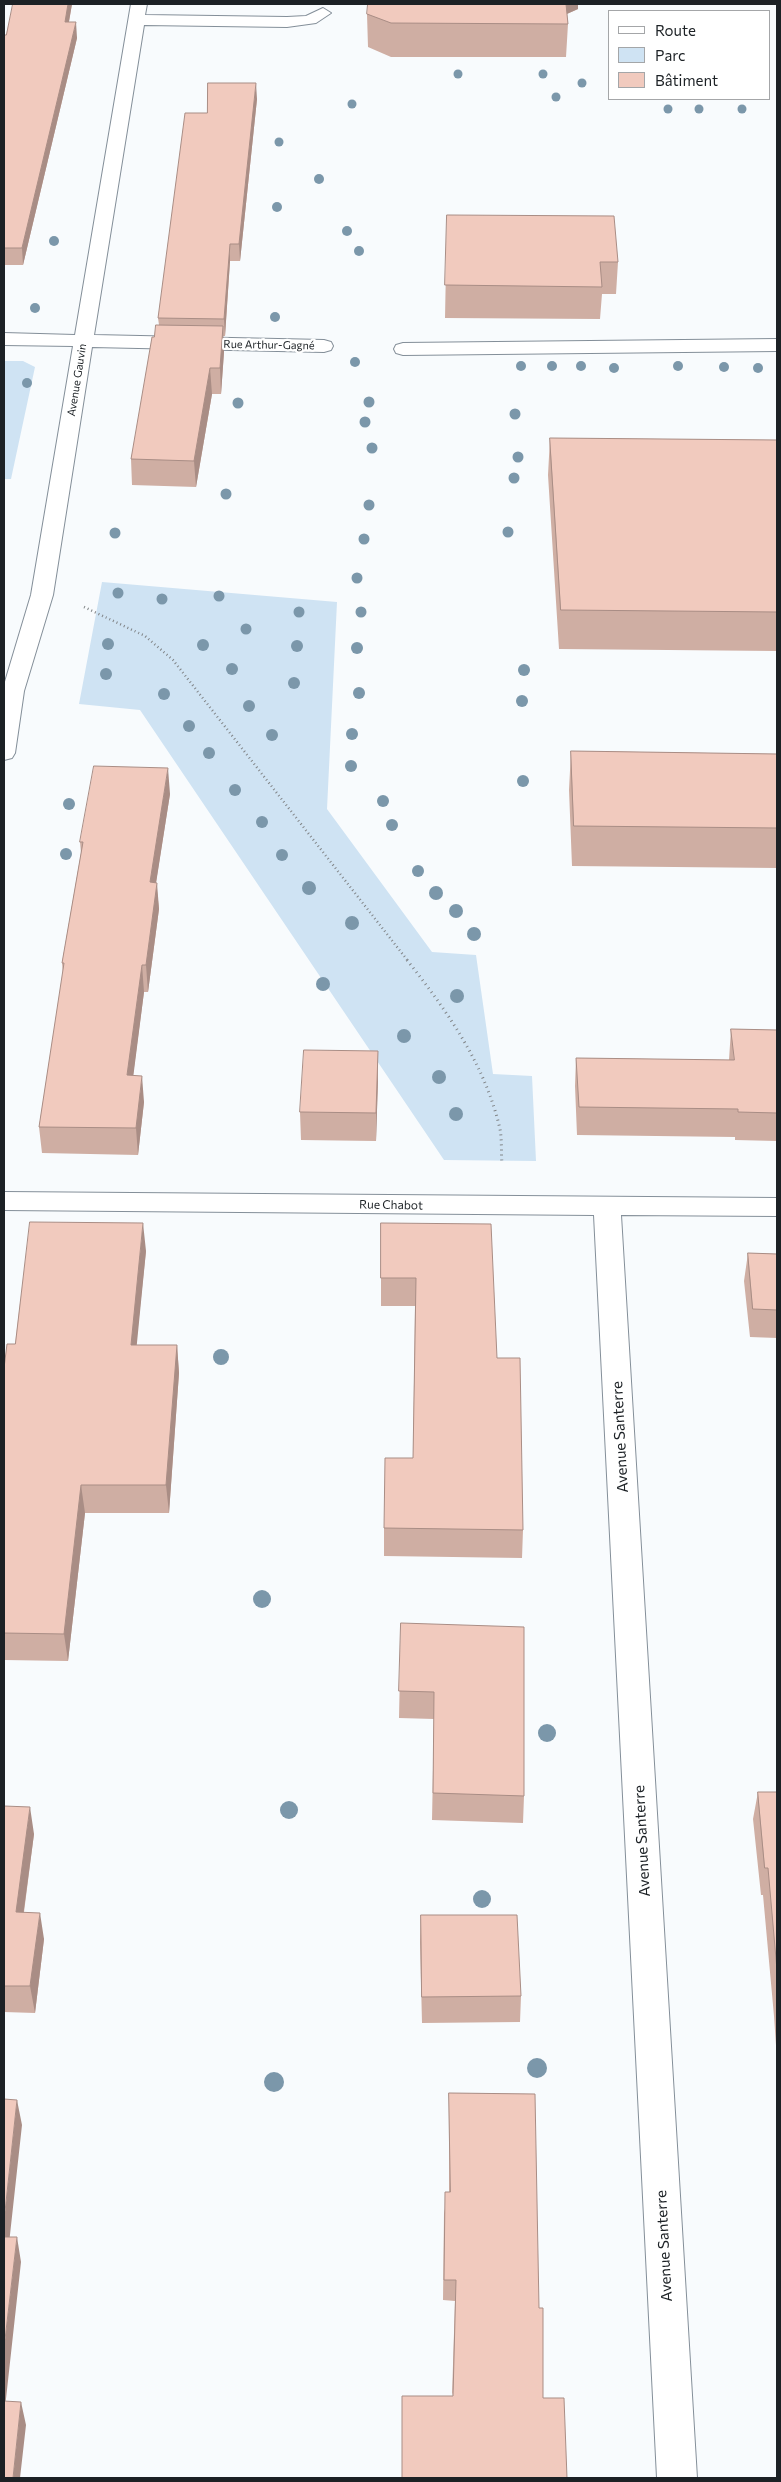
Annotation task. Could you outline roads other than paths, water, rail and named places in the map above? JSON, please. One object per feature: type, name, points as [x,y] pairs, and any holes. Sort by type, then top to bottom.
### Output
[{"type":"street","points":[[138,12],[288,22],[310,20],[323,13]]},
{"type":"street","name":"Avenue Gauvin","points":[[4,753],[13,691],[42,595],[138,12]]},
{"type":"street","name":"Rue Arthur-Gagné","points":[[4,339],[324,346]]},
{"type":"street","points":[[404,349],[777,345]]},
{"type":"street","name":"Rue Chabot","points":[[4,1201],[503,1206],[777,1206]]},
{"type":"street","name":"Avenue Santerre","points":[[607,1205],[676,2478]]}]
